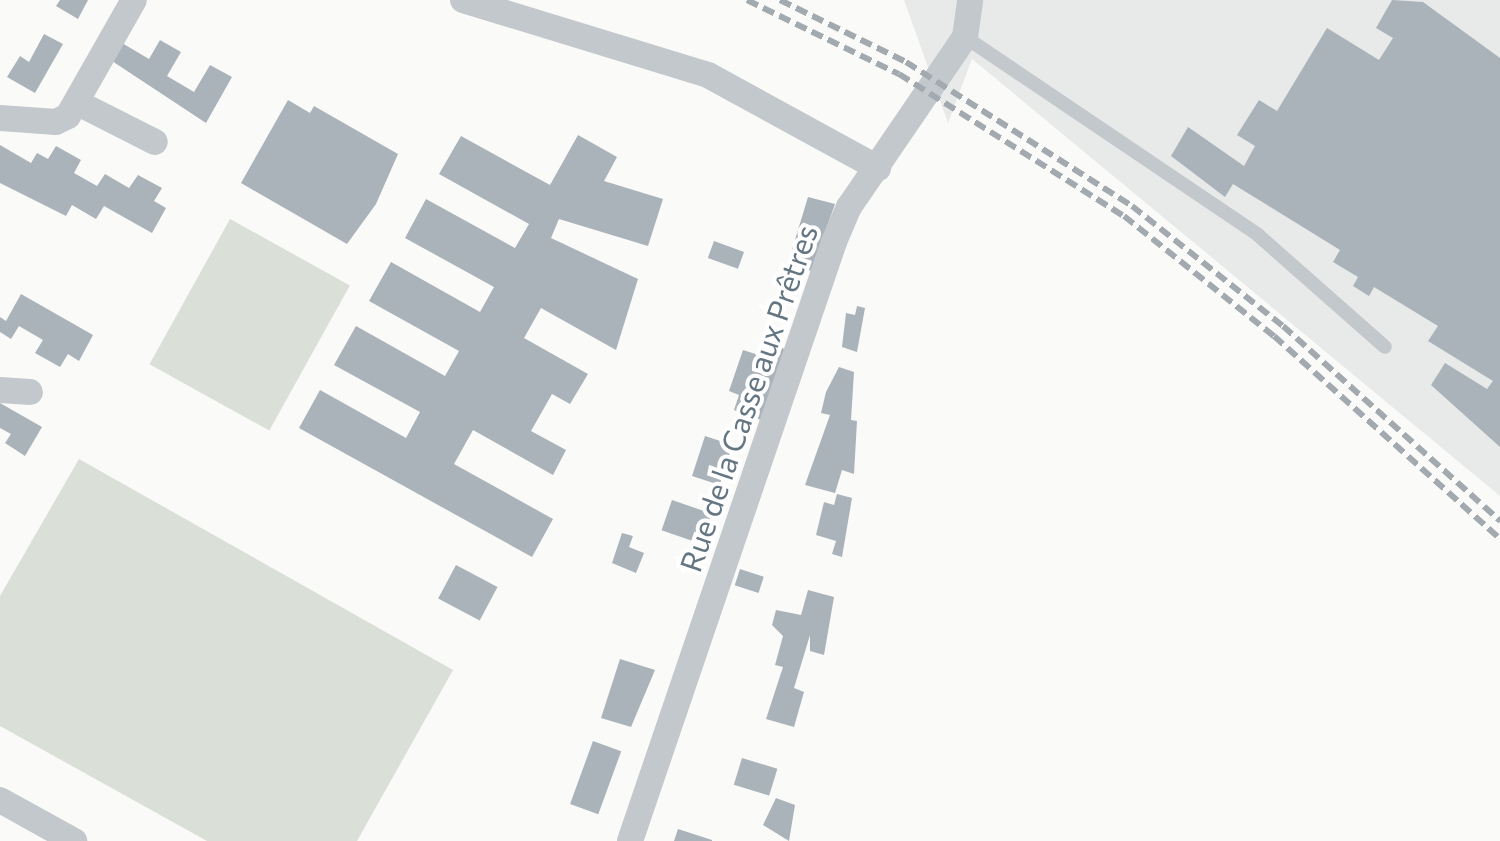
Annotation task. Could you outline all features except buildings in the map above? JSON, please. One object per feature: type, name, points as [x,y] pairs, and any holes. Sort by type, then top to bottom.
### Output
[{"type":"street","points":[[0,118],[56,122],[78,103],[134,0]]},
{"type":"street","points":[[463,0],[708,75],[878,168]]},
{"type":"street","name":"Rue de la Casse aux Prêtres","points":[[630,841],[811,307],[849,207],[965,37],[970,0]]},
{"type":"street","points":[[78,103],[155,142]]},
{"type":"street","points":[[0,390],[30,392]]},
{"type":"street","points":[[0,800],[74,841]]},
{"type":"lane","points":[[965,37],[1258,235],[1385,347]]},
{"type":"shaded area","points":[[904,0],[1500,0],[1500,496],[972,59],[948,123]]},
{"type":"shaded area","points":[[230,219],[350,285],[269,431],[150,364]]},
{"type":"shaded area","points":[[79,459],[453,670],[357,841],[207,841],[0,726],[0,596]]},
{"type":"railway","points":[[747,0],[899,74],[1124,216],[1274,336],[1500,539]]},
{"type":"railway","points":[[780,0],[906,62],[1132,206],[1283,326],[1500,521]]}]
